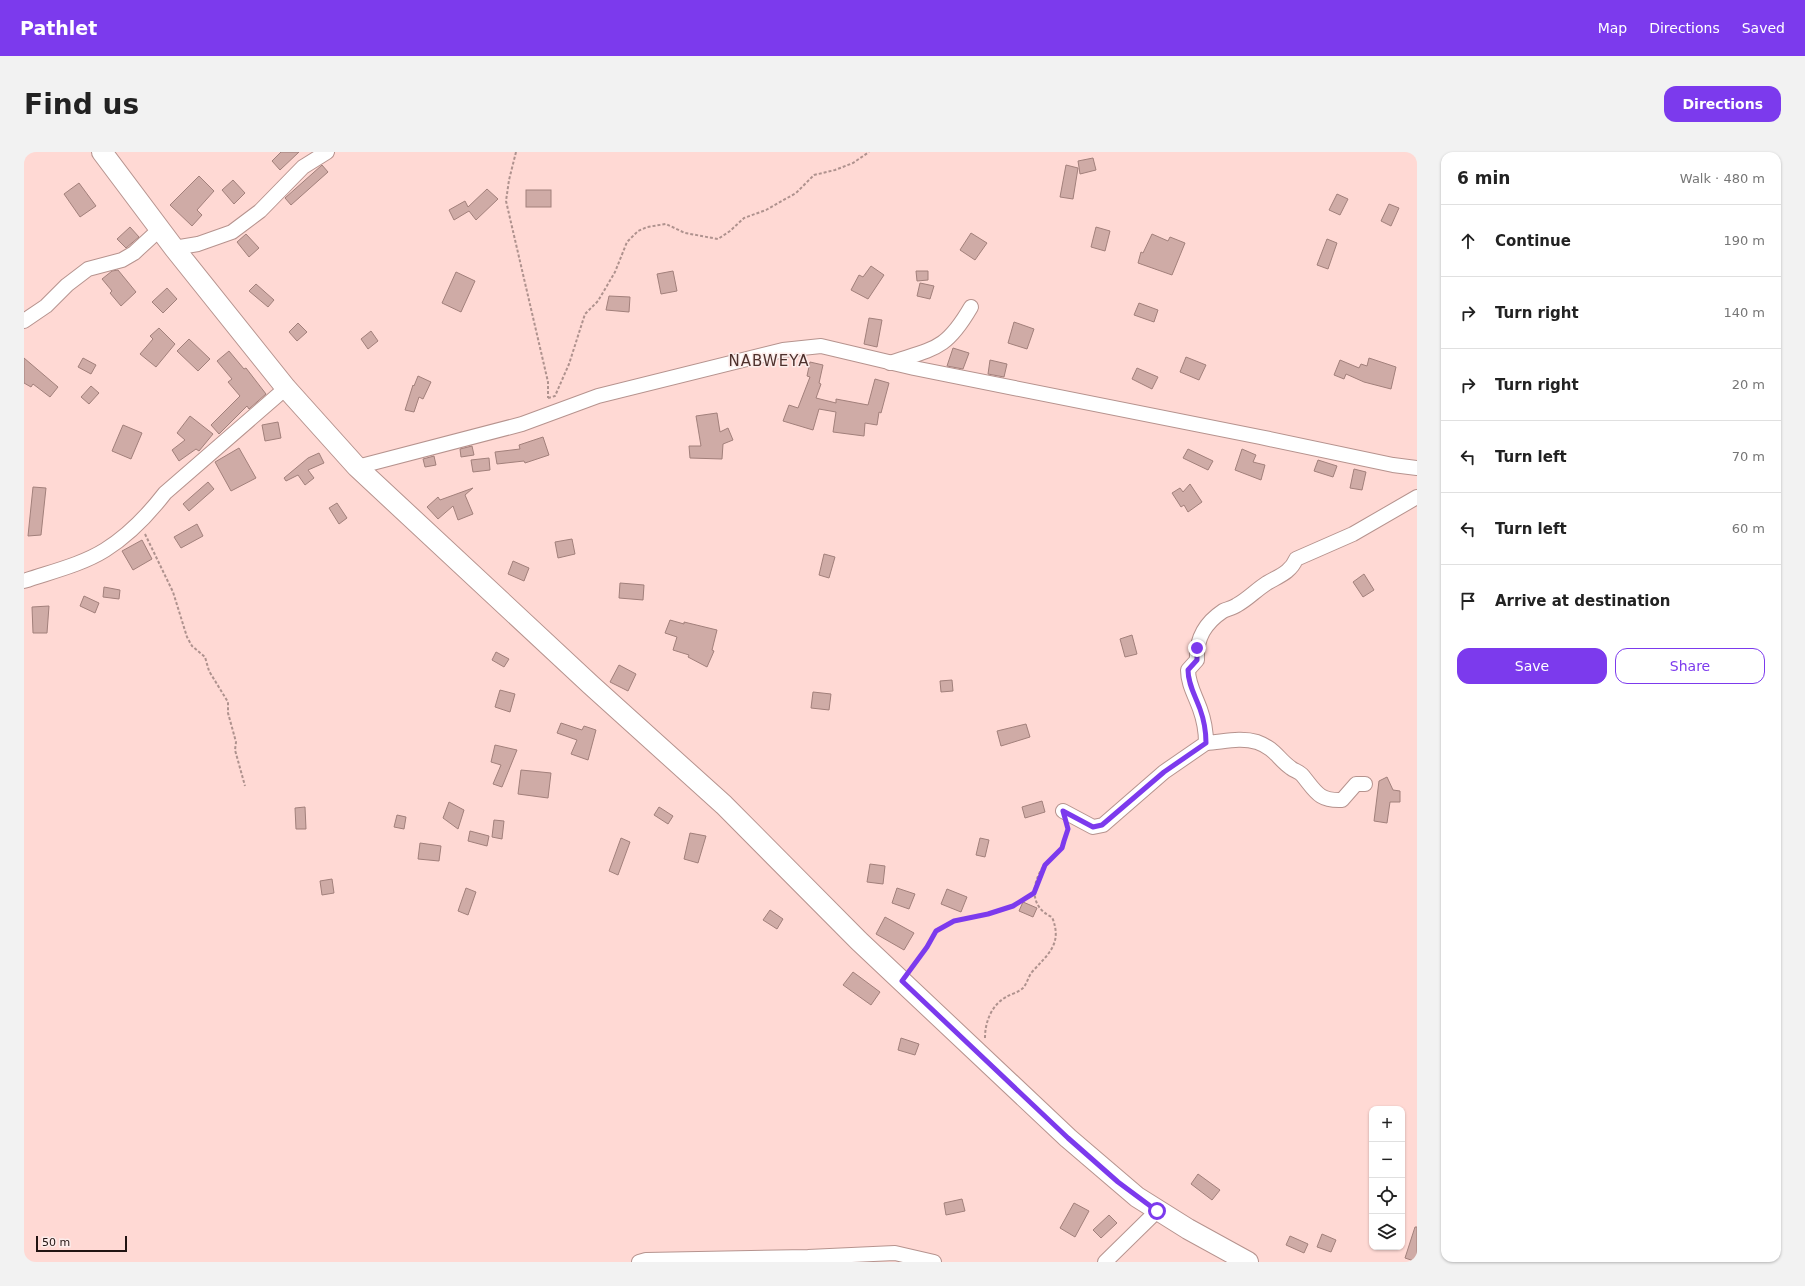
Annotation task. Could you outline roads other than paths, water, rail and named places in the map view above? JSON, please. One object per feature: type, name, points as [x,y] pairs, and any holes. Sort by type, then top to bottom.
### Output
[{"type":"street","points":[[102,152],[174,248],[286,388],[357,467],[591,685],[724,805],[833,916],[1068,1138],[1118,1182],[1157,1211],[1248,1262]]},
{"type":"street","points":[[174,248],[198,244],[232,232],[260,211],[303,167],[327,152]]},
{"type":"street","points":[[24,321],[46,306],[66,285],[88,268],[122,260],[134,253],[160,230]]},
{"type":"street","points":[[890,363],[924,353],[946,341],[954,333],[971,307]]},
{"type":"street","points":[[357,467],[522,424],[598,396],[783,350],[821,346],[890,363],[1393,465],[1417,468]]},
{"type":"street","points":[[24,581],[104,551],[139,524],[165,493],[286,388]]},
{"type":"street","points":[[1206,743],[1206,730],[1188,679],[1188,670],[1197,660],[1197,648],[1202,632],[1208,624],[1224,611],[1237,606],[1255,590],[1292,569],[1296,559],[1352,534],[1417,497]]},
{"type":"street","points":[[1063,811],[1093,827],[1102,825],[1164,772],[1206,743],[1244,739],[1258,743],[1276,752],[1290,768],[1303,774],[1315,792],[1331,800],[1342,800],[1356,784],[1365,784]]},
{"type":"street","points":[[1105,1262],[1157,1211]]},
{"type":"street","points":[[639,1262],[646,1260],[808,1257],[895,1253],[934,1262]]},
{"type":"district","name":"NABWEYA","points":[[769,361]]}]
